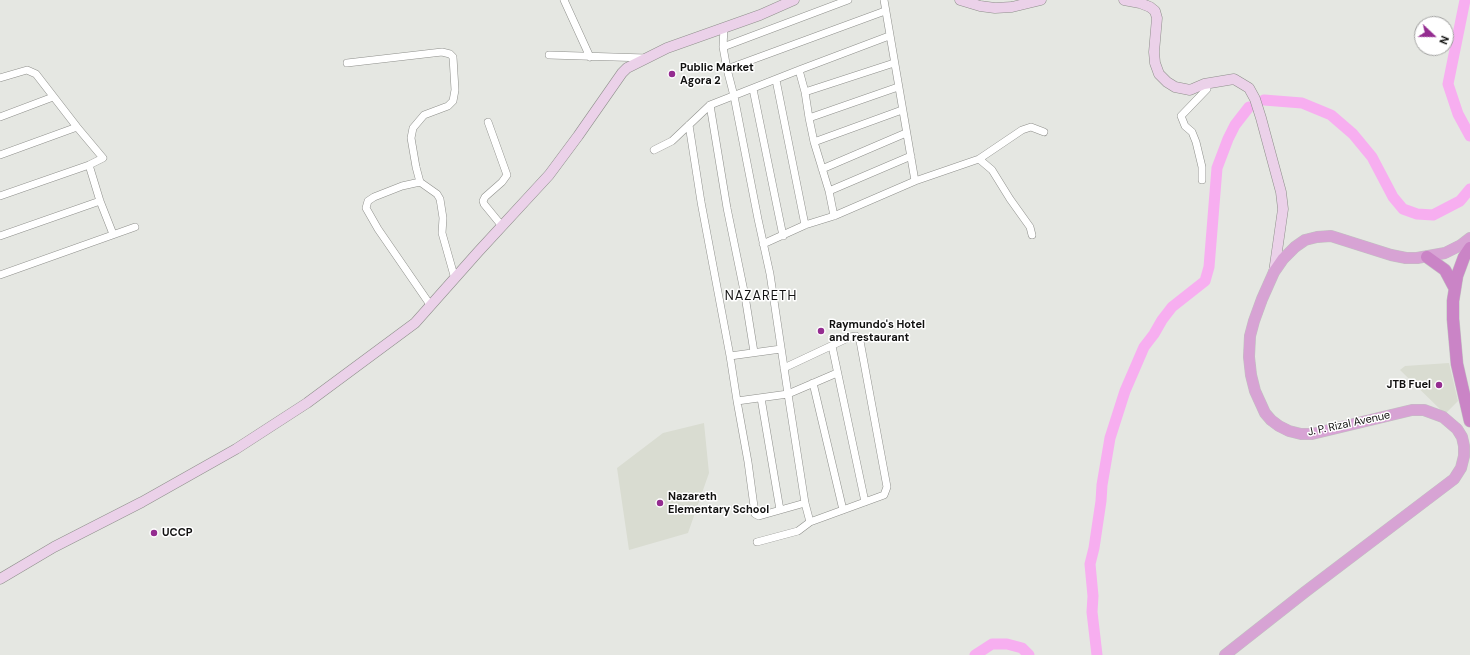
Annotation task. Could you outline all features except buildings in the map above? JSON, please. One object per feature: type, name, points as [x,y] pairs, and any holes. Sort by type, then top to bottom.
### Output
[{"type":"highway","points":[[1470,248],[1461,265],[1454,287],[1453,319],[1457,364],[1470,421]]},
{"type":"highway","points":[[1427,257],[1445,270],[1454,287]]},
{"type":"main road","points":[[0,579],[54,547],[142,502],[236,449],[307,404],[393,341],[415,323],[431,306],[548,175],[578,136],[622,73],[634,64],[667,48],[794,0]]},
{"type":"main road","points":[[960,0],[980,6],[995,8],[1012,7],[1041,0]]},
{"type":"main road","points":[[1124,0],[1140,3],[1155,11],[1157,18],[1154,52],[1155,63],[1159,74],[1167,82],[1175,87],[1190,90],[1204,84],[1234,79],[1249,88],[1255,99],[1281,192],[1283,209],[1274,272]]},
{"type":"main road","name":"J. P. Rizal Avenue","points":[[1225,655],[1305,592],[1454,479],[1461,468],[1464,456],[1462,437],[1456,429],[1443,417],[1424,410],[1412,410],[1312,434],[1301,434],[1289,431],[1271,420],[1265,413],[1255,391],[1249,357],[1250,336],[1254,321],[1274,272],[1283,259],[1295,247],[1305,240],[1318,237],[1331,236],[1391,255],[1406,258],[1427,257],[1454,249],[1470,238]]},
{"type":"street","points":[[564,0],[590,56]]},
{"type":"street","points":[[722,47],[848,0]]},
{"type":"street","points":[[884,0],[915,181]]},
{"type":"street","points":[[727,69],[885,11]]},
{"type":"street","points":[[724,27],[722,47],[734,96],[743,147],[770,274],[805,504],[810,522]]},
{"type":"street","points":[[654,150],[672,141],[710,105],[889,36]]},
{"type":"street","points":[[347,63],[442,52],[447,52],[453,57],[455,90],[453,101],[448,106],[424,115],[413,128],[412,148],[420,182],[433,191],[440,199],[443,218],[442,233],[455,279]]},
{"type":"street","points":[[549,55],[647,58]]},
{"type":"street","points":[[805,92],[894,63]]},
{"type":"street","points":[[0,78],[27,70],[36,74],[103,158],[89,165],[0,196]]},
{"type":"street","points":[[799,70],[805,92],[814,142],[829,191],[834,216]]},
{"type":"street","points":[[776,80],[805,225]]},
{"type":"street","points":[[1202,180],[1202,167],[1196,142],[1192,132],[1185,126],[1182,116],[1207,89],[1204,84]]},
{"type":"street","points":[[809,118],[898,87]]},
{"type":"street","points":[[753,89],[783,236]]},
{"type":"street","points":[[0,117],[53,97]]},
{"type":"street","points":[[710,105],[754,352]]},
{"type":"street","points":[[814,142],[902,110]]},
{"type":"street","points":[[488,122],[507,175],[502,182],[485,197],[484,204],[502,226]]},
{"type":"street","points":[[689,125],[701,202],[748,462],[755,514],[759,516],[805,504]]},
{"type":"street","points":[[0,155],[77,127]]},
{"type":"street","points":[[763,244],[805,225],[834,216],[915,181],[979,159],[1022,130],[1030,127],[1044,132]]},
{"type":"street","points":[[822,170],[906,133]]},
{"type":"street","points":[[829,191],[911,156]]},
{"type":"street","points":[[979,159],[992,170],[1010,199],[1027,222],[1032,235]]},
{"type":"street","points":[[89,165],[100,201],[113,234]]},
{"type":"street","points":[[420,182],[402,186],[374,197],[368,201],[366,208],[378,229],[431,306]]},
{"type":"street","points":[[0,236],[100,201]]},
{"type":"street","points":[[0,275],[113,234],[135,228]]},
{"type":"street","points":[[757,542],[798,531],[810,522],[884,495],[887,487],[860,341],[858,338],[853,336],[784,368]]},
{"type":"street","points":[[832,346],[865,502]]},
{"type":"street","points":[[730,356],[781,349]]},
{"type":"street","points":[[737,401],[788,394],[837,373]]},
{"type":"street","points":[[813,383],[843,510]]},
{"type":"street","points":[[761,398],[780,510]]},
{"type":"shaded area","points":[[1449,363],[1458,401],[1445,414],[1400,370],[1405,366]]},
{"type":"shaded area","name":"Nazareth Elementary School","points":[[704,423],[709,473],[688,533],[629,550],[617,468],[663,433]]},
{"type":"waterway","points":[[1465,0],[1448,84],[1458,114],[1470,136]]},
{"type":"waterway","points":[[1264,100],[1302,103],[1331,115],[1353,134],[1372,157],[1393,197],[1403,209],[1417,214],[1433,215],[1460,201],[1470,189]]},
{"type":"waterway","points":[[1097,655],[1092,612],[1093,596],[1090,564],[1094,548],[1110,438],[1125,391],[1144,347],[1172,307],[1205,281],[1209,267],[1217,168],[1235,125],[1249,107]]},
{"type":"waterway","points":[[975,655],[992,644],[1007,644],[1022,648],[1029,655]]},
{"type":"place","name":"Public Market Agora 2","points":[[672,74]]},
{"type":"place","name":"Raymundo's Hotel and restaurant","points":[[821,331]]},
{"type":"place","name":"JTB Fuel","points":[[1439,385]]},
{"type":"place","name":"Nazareth Elementary School","points":[[660,503]]},
{"type":"place","name":"UCCP","points":[[154,533]]},
{"type":"district","name":"NAZARETH","points":[[761,297]]}]
